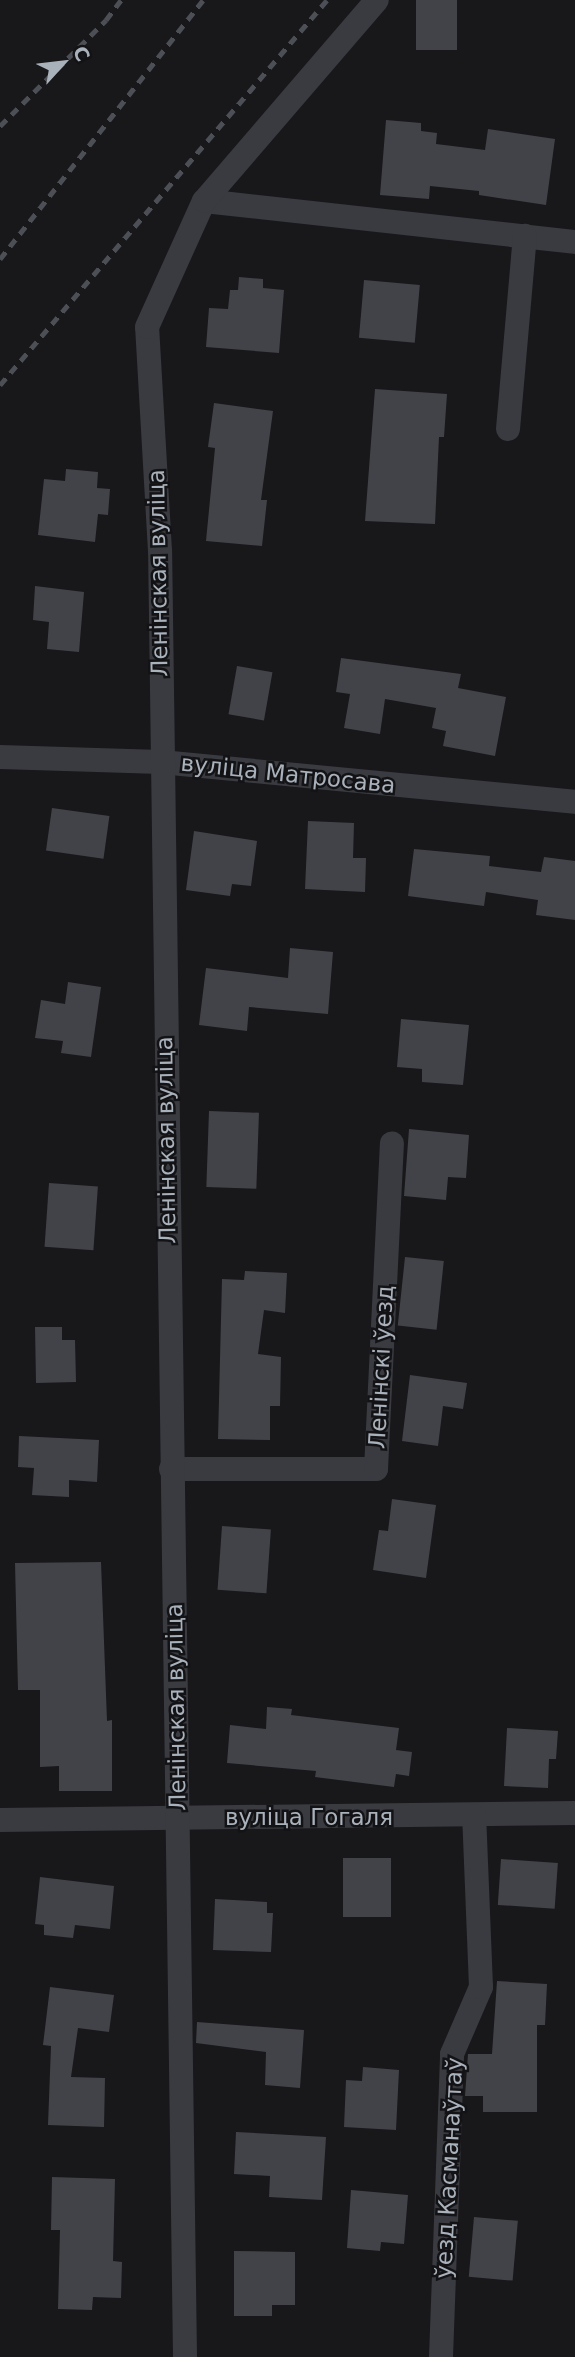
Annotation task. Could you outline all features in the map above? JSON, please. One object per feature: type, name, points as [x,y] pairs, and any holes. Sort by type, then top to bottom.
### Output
[{"type":"street","name":"Ленінская вуліца","points":[[185,2357],[160,551],[147,327],[204,201],[377,0]]},
{"type":"street","points":[[204,201],[575,242]]},
{"type":"street","points":[[508,429],[525,236]]},
{"type":"street","name":"вуліца Матросава","points":[[0,757],[161,762],[575,802]]},
{"type":"street","name":"Ленінскі ўезд","points":[[171,1469],[376,1469],[392,1143]]},
{"type":"street","name":"вуліца Гогаля","points":[[0,1821],[575,1813]]},
{"type":"street","name":"ўезд Касманаўтаў","points":[[441,2357],[452,2054],[481,1987],[474,1816]]},
{"type":"building","points":[[416,0],[457,0],[457,50],[416,50]]},
{"type":"building","points":[[386,120],[421,123],[421,131],[437,133],[436,144],[485,150],[488,129],[555,139],[546,205],[479,195],[479,191],[430,186],[429,199],[380,195]]},
{"type":"building","points":[[239,277],[263,279],[263,288],[284,290],[279,353],[206,347],[209,308],[228,309],[230,290],[238,290]]},
{"type":"building","points":[[364,280],[420,285],[415,343],[359,338]]},
{"type":"building","points":[[375,389],[447,394],[444,437],[439,437],[435,524],[365,521]]},
{"type":"building","points":[[214,403],[273,411],[261,500],[267,500],[262,546],[206,541],[215,448],[208,447]]},
{"type":"building","points":[[66,469],[98,472],[97,488],[110,489],[108,515],[98,514],[95,542],[38,535],[44,479],[65,481]]},
{"type":"building","points":[[35,586],[84,592],[79,652],[47,649],[49,622],[33,620]]},
{"type":"building","points":[[341,658],[461,674],[458,688],[506,697],[495,756],[443,746],[446,731],[432,728],[436,708],[385,699],[380,734],[344,728],[350,694],[336,692]]},
{"type":"building","points":[[237,666],[272,672],[264,721],[228,714]]},
{"type":"building","points":[[52,808],[109,816],[103,859],[46,851]]},
{"type":"building","points":[[308,821],[354,823],[353,858],[366,858],[365,892],[305,889]]},
{"type":"building","points":[[194,831],[257,841],[251,886],[232,884],[230,896],[186,890]]},
{"type":"building","points":[[414,849],[490,856],[489,866],[541,872],[544,857],[575,861],[575,920],[536,915],[538,900],[486,892],[484,906],[408,896]]},
{"type":"building","points":[[290,948],[333,952],[328,1014],[249,1007],[247,1031],[199,1025],[206,968],[288,978]]},
{"type":"building","points":[[68,982],[101,987],[91,1057],[61,1053],[63,1041],[35,1038],[41,1000],[65,1004]]},
{"type":"building","points":[[401,1019],[469,1025],[463,1085],[422,1082],[422,1069],[397,1067]]},
{"type":"building","points":[[209,1111],[259,1113],[256,1189],[206,1187]]},
{"type":"building","points":[[409,1129],[469,1135],[466,1178],[448,1177],[446,1200],[404,1196]]},
{"type":"building","points":[[49,1183],[98,1186],[93,1250],[45,1247]]},
{"type":"building","points":[[405,1257],[444,1261],[437,1330],[398,1326]]},
{"type":"building","points":[[245,1271],[287,1273],[285,1313],[264,1310],[258,1354],[281,1357],[280,1406],[270,1406],[270,1440],[218,1439],[222,1279],[244,1280]]},
{"type":"building","points":[[35,1327],[62,1327],[62,1340],[75,1340],[76,1382],[36,1383]]},
{"type":"building","points":[[410,1375],[467,1383],[463,1409],[443,1406],[438,1446],[402,1441]]},
{"type":"building","points":[[19,1436],[99,1440],[97,1482],[69,1480],[69,1497],[32,1495],[34,1468],[18,1467]]},
{"type":"building","points":[[392,1499],[436,1505],[426,1578],[373,1570],[379,1530],[388,1531]]},
{"type":"building","points":[[222,1526],[271,1529],[266,1593],[218,1590]]},
{"type":"building","points":[[101,1562],[107,1721],[112,1720],[112,1791],[59,1791],[59,1766],[40,1767],[40,1690],[18,1690],[15,1563]]},
{"type":"building","points":[[267,1707],[292,1709],[291,1715],[399,1728],[396,1750],[412,1752],[409,1776],[396,1774],[394,1787],[315,1777],[316,1771],[227,1763],[230,1725],[266,1729]]},
{"type":"building","points":[[507,1728],[558,1731],[556,1759],[549,1759],[548,1788],[504,1786]]},
{"type":"building","points":[[343,1858],[391,1858],[391,1917],[343,1917]]},
{"type":"building","points":[[501,1859],[558,1863],[555,1909],[498,1905]]},
{"type":"building","points":[[40,1877],[114,1886],[110,1929],[75,1925],[73,1938],[44,1935],[44,1925],[35,1924]]},
{"type":"building","points":[[215,1899],[267,1902],[267,1913],[273,1913],[271,1952],[213,1950]]},
{"type":"building","points":[[497,1981],[547,1984],[545,2025],[537,2025],[537,2112],[483,2112],[483,2096],[465,2096],[468,2054],[492,2054]]},
{"type":"building","points":[[50,1987],[114,1995],[109,2032],[78,2028],[71,2077],[105,2078],[104,2127],[48,2125],[51,2046],[43,2045]]},
{"type":"building","points":[[197,2022],[304,2030],[300,2088],[265,2085],[266,2052],[196,2043]]},
{"type":"building","points":[[363,2067],[399,2070],[396,2130],[344,2127],[346,2080],[362,2081]]},
{"type":"building","points":[[236,2132],[326,2137],[322,2200],[269,2197],[270,2176],[234,2174]]},
{"type":"building","points":[[52,2177],[115,2179],[113,2261],[122,2262],[121,2298],[93,2297],[92,2310],[58,2309],[60,2230],[51,2230]]},
{"type":"building","points":[[351,2190],[408,2195],[404,2244],[381,2242],[380,2251],[347,2248]]},
{"type":"building","points":[[474,2217],[518,2221],[513,2281],[469,2277]]},
{"type":"building","points":[[234,2251],[295,2252],[295,2305],[272,2305],[272,2316],[234,2316]]},
{"type":"railway","points":[[0,126],[106,20],[121,0]]},
{"type":"railway","points":[[0,259],[203,0]]},
{"type":"railway","points":[[0,385],[327,0]]}]
